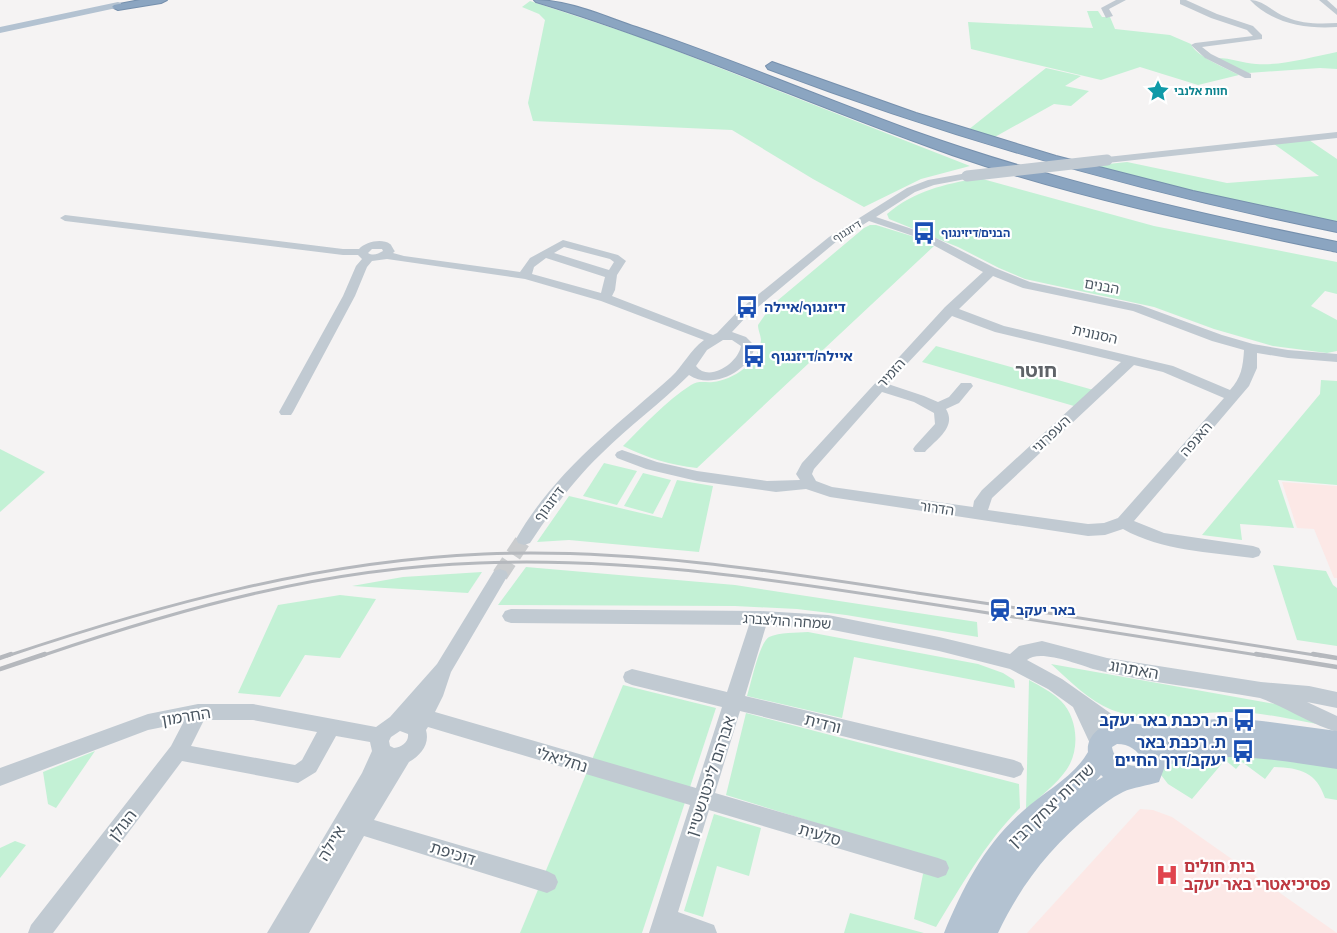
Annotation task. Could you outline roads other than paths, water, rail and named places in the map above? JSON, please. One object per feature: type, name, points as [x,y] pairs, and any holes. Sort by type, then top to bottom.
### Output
[{"type":"highway","points":[[118,6],[136,0]]},
{"type":"highway","points":[[118,6],[141,0]]},
{"type":"highway","points":[[118,6],[155,0]]},
{"type":"highway","points":[[118,6],[161,0]]},
{"type":"highway","points":[[585,0],[611,8]]},
{"type":"highway","points":[[543,1],[634,28],[878,124],[1010,169],[1154,209],[1337,246]]},
{"type":"highway","points":[[763,62],[899,113],[1061,164],[1190,197],[1337,227]]},
{"type":"main road","points":[[0,32],[118,6]]},
{"type":"main road","points":[[1128,734],[1148,747],[1154,759],[1154,768],[1150,774],[1144,777],[1130,778],[1110,769],[1100,749],[1107,735],[1128,734],[1162,736],[1204,730],[1232,729],[1337,742]]},
{"type":"main road","points":[[1154,759],[1181,750],[1222,745],[1337,758]]},
{"type":"main road","name":"שדרות יצחק רבין","points":[[958,933],[970,902],[1001,853],[1023,827],[1090,772],[1100,749]]},
{"type":"main road","name":"שדרות יצחק רבין","points":[[984,933],[1007,887],[1042,840],[1071,814],[1105,788],[1115,782],[1130,778]]},
{"type":"street","points":[[1108,16],[1105,8],[1122,0]]},
{"type":"street","points":[[1254,0],[1282,23],[1336,26]]},
{"type":"street","points":[[1322,0],[1337,13]]},
{"type":"street","points":[[1183,2],[1214,16],[1253,29],[1259,37],[1195,47],[1214,60],[1248,76]]},
{"type":"street","points":[[1247,27],[1262,28]]},
{"type":"street","name":"דיזנגוף","points":[[524,539],[552,499],[583,462],[689,366],[691,358],[833,239],[911,190],[932,182],[967,176],[1337,135]]},
{"type":"street","name":"הבנים","points":[[870,217],[878,222],[926,237],[991,271],[1027,285],[1136,308],[1217,338],[1251,348],[1297,355],[1337,358]]},
{"type":"street","points":[[65,218],[365,255],[386,255],[526,276],[605,298],[717,338],[733,336],[743,340],[742,314]]},
{"type":"street","points":[[526,276],[525,270],[528,265],[563,243],[614,257],[620,261],[611,275],[609,290],[605,298]]},
{"type":"street","points":[[544,254],[611,275]]},
{"type":"street","points":[[286,412],[349,296],[365,255]]},
{"type":"street","name":"הזמיר","points":[[808,482],[804,474],[807,467],[949,310],[991,271]]},
{"type":"street","name":"הסנונית","points":[[949,310],[1007,331],[1168,369],[1232,396]]},
{"type":"street","name":"דיזנגוף","points":[[663,391],[687,380],[716,377],[726,373],[747,352],[748,346],[743,340]]},
{"type":"street","name":"האנפה","points":[[1124,522],[1244,384],[1250,368],[1251,348]]},
{"type":"street","name":"העפרוני","points":[[979,514],[982,500],[987,494],[1132,359]]},
{"type":"street","points":[[689,366],[694,372],[704,377]]},
{"type":"street","points":[[879,386],[929,403],[942,414],[942,425],[920,449]]},
{"type":"street","points":[[937,408],[954,400],[966,386]]},
{"type":"street","points":[[622,455],[674,472],[727,481],[784,488],[796,487],[808,482]]},
{"type":"street","name":"הדרור","points":[[808,482],[818,489],[830,492],[1088,530],[1105,529],[1124,522]]},
{"type":"street","points":[[1124,522],[1145,534],[1162,539],[1253,552]]},
{"type":"street","points":[[443,669],[434,696],[420,724],[418,744],[403,756],[391,756],[381,744],[388,727],[397,723],[443,669],[500,575]]},
{"type":"street","name":"שמחה הולצברג","points":[[511,616],[760,618],[828,622],[939,644],[1015,663],[1049,680],[1077,701],[1128,734]]},
{"type":"street","name":"אברהם ליכטנשטיין","points":[[662,926],[760,618]]},
{"type":"street","name":"האתרוג","points":[[1015,663],[1023,652],[1033,648],[1042,648],[1107,665],[1261,690],[1309,694],[1337,700]]},
{"type":"street","name":"ורדית","points":[[632,676],[1014,769]]},
{"type":"street","name":"האתרוג","points":[[1261,690],[1285,699],[1321,720],[1337,724]]},
{"type":"street","name":"שמחה הולצברג","points":[[1077,701],[1094,728],[1100,749]]},
{"type":"street","name":"החרמון","points":[[0,777],[129,728],[179,714],[198,712],[232,710],[253,712],[331,726],[381,744]]},
{"type":"street","name":"הגולן","points":[[39,933],[178,752],[198,712]]},
{"type":"street","points":[[397,723],[420,724]]},
{"type":"street","name":"נחליאלי","points":[[420,724],[702,800]]},
{"type":"street","points":[[178,752],[298,774],[309,766],[331,726]]},
{"type":"street","name":"איילה","points":[[278,933],[369,779],[381,744]]},
{"type":"street","name":"איילה","points":[[296,933],[386,780],[403,756]]},
{"type":"street","name":"סלעית","points":[[702,800],[938,868]]},
{"type":"street","name":"דוכיפת","points":[[360,825],[547,882]]},
{"type":"street","points":[[662,926],[706,933]]},
{"type":"tunnel","points":[[500,575],[524,539]]},
{"type":"railway","points":[[7,656],[124,619],[242,588],[302,576],[423,558],[538,553],[593,554],[756,569],[1321,656]]},
{"type":"railway","points":[[41,656],[203,606],[311,582],[422,566],[537,562],[652,567],[766,580],[1264,656]]},
{"type":"railway","points":[[0,658],[11,654]]},
{"type":"railway","points":[[0,669],[45,654]]},
{"type":"railway","points":[[1256,654],[1337,667]]},
{"type":"railway","points":[[1313,654],[1337,658]]},
{"type":"place","name":"חוות אלנבי","points":[[1158,91]]},
{"type":"place","name":"הבנים/דיזינגוף","points":[[924,233]]},
{"type":"place","name":"דיזנגוף/איילה","points":[[747,307]]},
{"type":"place","name":"איילה/דיזנגוף","points":[[754,356]]},
{"type":"place","name":"באר יעקב","points":[[1000,610]]},
{"type":"place","name":"ת. רכבת באר יעקב","points":[[1244,720]]},
{"type":"place","name":"ת. רכבת באר יעקב/דרך החיים","points":[[1243,751]]},
{"type":"place","name":"בית חולים פסיכיאטרי באר יעקב","points":[[1167,875]]},
{"type":"district","name":"חוטר","points":[[1036,370]]}]
